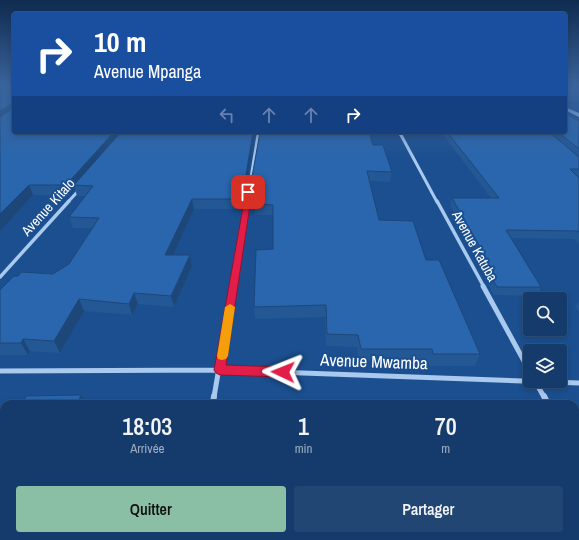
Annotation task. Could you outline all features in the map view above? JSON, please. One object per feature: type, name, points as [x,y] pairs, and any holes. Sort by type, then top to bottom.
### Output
[{"type":"street","points":[[215,400],[259,134]]},
{"type":"street","name":"Avenue Katuba","points":[[400,134],[523,359]]},
{"type":"street","name":"Avenue Kitalo","points":[[0,277],[85,182]]},
{"type":"street","name":"Avenue Mwamba","points":[[0,371],[220,370],[523,381]]},
{"type":"street","name":"Avenue Mwamba","points":[[567,382],[579,383]]},
{"type":"street","points":[[539,388],[546,400]]},
{"type":"building","points":[[12,110],[12,134],[112,134],[66,185],[29,185],[0,214],[0,117]]},
{"type":"building","points":[[567,114],[579,121],[579,149],[560,134],[567,134]]},
{"type":"building","points":[[119,134],[253,134],[242,199],[192,199],[165,255],[190,255],[171,296],[134,293],[129,304],[79,299],[54,341],[23,339],[21,343],[0,343],[0,290],[14,276],[18,276],[21,272],[53,274],[69,264],[99,218],[69,217],[93,186],[74,185]]},
{"type":"building","points":[[260,134],[370,134],[373,145],[383,145],[392,172],[367,171],[379,220],[413,221],[426,260],[439,260],[480,354],[433,354],[432,349],[361,349],[358,335],[327,334],[326,305],[254,307],[256,250],[273,249],[273,205],[255,204],[256,199],[248,199]]},
{"type":"building","points":[[449,134],[551,134],[579,157],[579,169],[570,169],[579,178],[579,232],[506,230],[541,287],[497,287],[484,263],[489,263],[452,198],[499,198]]},
{"type":"building","points":[[81,395],[79,400],[24,400],[26,396]]},
{"type":"waterway","points":[[569,110],[579,115]]},
{"type":"slow traffic","points":[[222,356],[230,307]]},
{"type":"route","points":[[248,192],[220,370],[283,372]]}]
